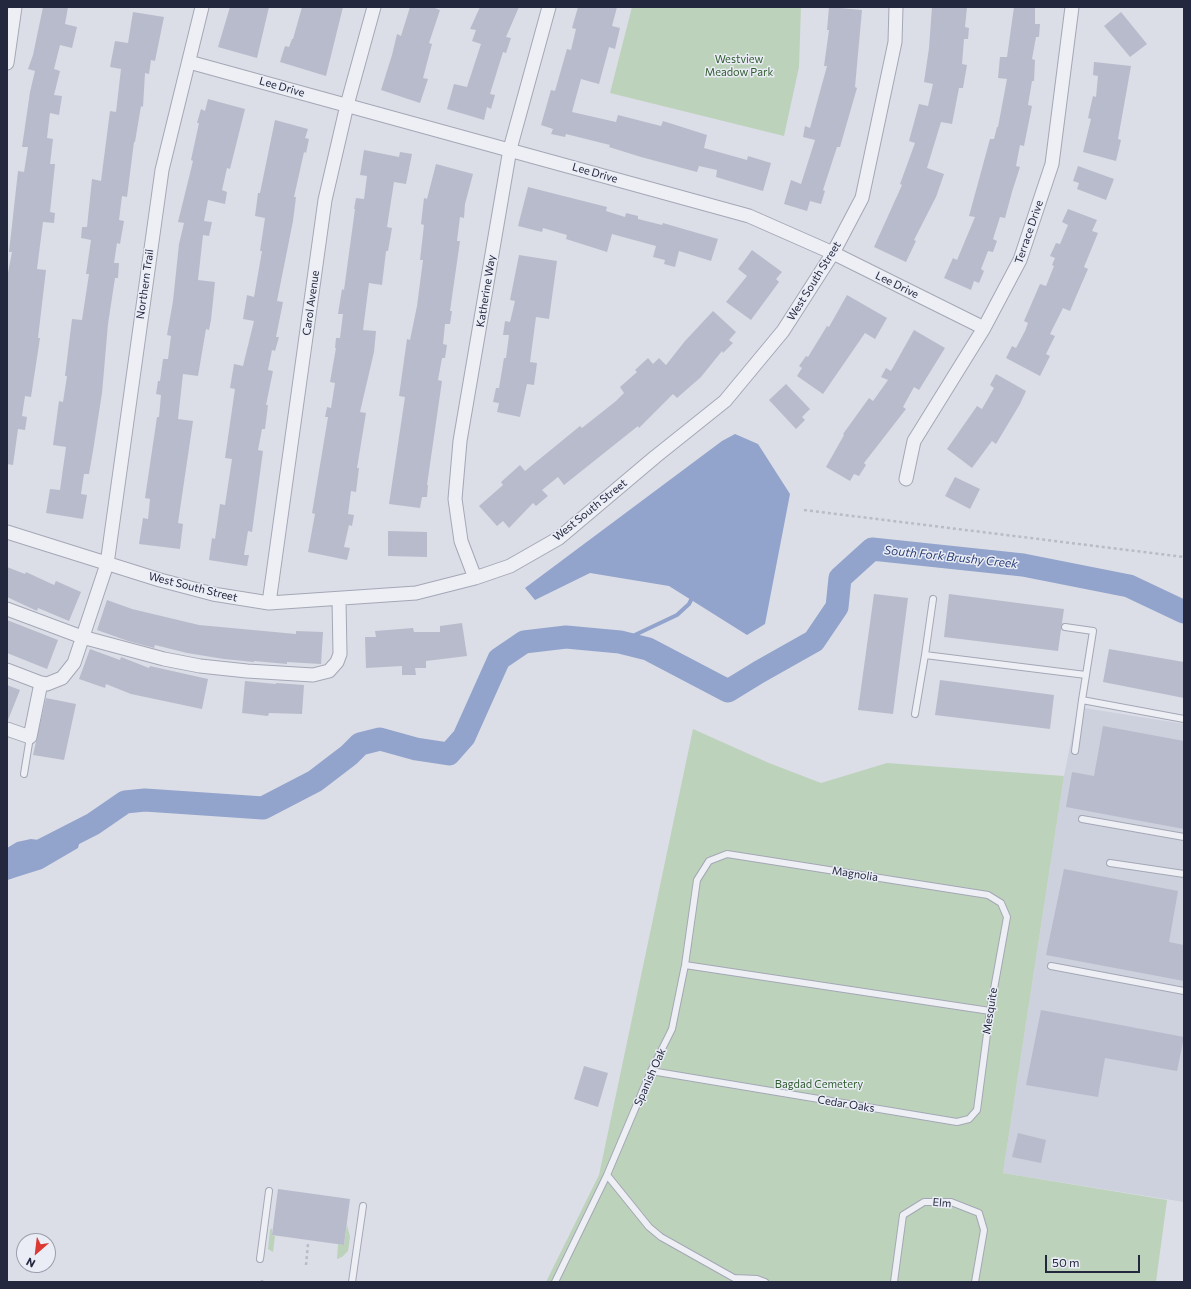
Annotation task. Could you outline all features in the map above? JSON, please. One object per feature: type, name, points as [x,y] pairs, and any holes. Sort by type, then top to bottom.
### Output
[{"type":"street","points":[[7,63],[14,7]]},
{"type":"street","name":"Northern Trail","points":[[41,683],[47,684],[62,678],[74,663],[108,564],[162,170],[202,7]]},
{"type":"street","name":"Carol Avenue","points":[[269,603],[325,200],[346,105],[374,7]]},
{"type":"street","name":"Katherine Way","points":[[475,578],[461,541],[456,499],[460,441],[510,149],[549,7]]},
{"type":"street","name":"West South Street","points":[[7,532],[108,564],[213,594],[269,603],[416,593],[475,578],[510,566],[559,538],[649,461],[725,401],[784,331],[833,253],[862,198],[895,42],[896,7]]},
{"type":"street","name":"Terrace Drive","points":[[906,479],[914,440],[984,328],[1020,260],[1052,164],[1072,7]]},
{"type":"street","name":"Lee Drive","points":[[188,62],[510,149],[749,216],[833,253],[984,328]]},
{"type":"street","points":[[7,609],[82,637],[164,659],[200,666],[247,672],[313,675],[329,671],[337,662],[340,654],[339,599]]},
{"type":"street","points":[[7,670],[41,683],[30,737],[7,729]]},
{"type":"lane","points":[[915,714],[933,599]]},
{"type":"lane","points":[[1066,628],[1093,631],[1074,751]]},
{"type":"lane","points":[[925,655],[1086,675]]},
{"type":"lane","points":[[1082,700],[1184,719]]},
{"type":"lane","points":[[24,774],[30,737]]},
{"type":"lane","points":[[1082,819],[1184,837]]},
{"type":"lane","name":"Magnolia","points":[[709,861],[727,854],[988,895],[1001,903]]},
{"type":"lane","name":"Spanish Oak","points":[[555,1282],[607,1175],[651,1071],[672,1029],[685,966],[697,880],[709,861]]},
{"type":"lane","points":[[1110,863],[1184,874]]},
{"type":"lane","name":"Mesquite","points":[[969,1119],[977,1110],[990,1011],[1007,917],[1001,903]]},
{"type":"lane","points":[[685,966],[990,1011]]},
{"type":"lane","points":[[1051,966],[1184,991]]},
{"type":"lane","name":"Cedar Oaks","points":[[651,1071],[957,1122],[969,1119]]},
{"type":"lane","points":[[607,1175],[648,1227],[733,1280],[757,1279],[765,1282]]},
{"type":"lane","points":[[260,1259],[269,1191]]},
{"type":"lane","name":"Elm","points":[[894,1282],[903,1215],[924,1202],[951,1202],[979,1213],[984,1230],[975,1282]]},
{"type":"lane","points":[[352,1282],[363,1206]]},
{"type":"path","points":[[804,510],[1184,556]]},
{"type":"path","points":[[306,1265],[308,1244]]},
{"type":"shaded area","points":[[1078,707],[1184,724],[1184,1202],[1003,1173],[1064,776]]},
{"type":"green space","name":"Westview Meadow Park","points":[[632,7],[801,7],[799,67],[784,136],[610,93]]},
{"type":"green space","name":"Bagdad Cemetery","points":[[693,729],[769,763],[821,783],[887,763],[1064,776],[1003,1173],[1167,1200],[1156,1282],[546,1282],[599,1175]]},
{"type":"green space","points":[[347,1225],[350,1237],[348,1251],[342,1257],[337,1259],[338,1244],[344,1245]]},
{"type":"green space","points":[[272,1228],[272,1235],[275,1236],[273,1252],[268,1249],[270,1230]]},
{"type":"water","points":[[735,434],[758,444],[790,494],[765,624],[747,635],[669,586],[590,573],[535,600],[525,588],[722,441]]},
{"type":"water","points":[[83,829],[78,848],[42,869],[7,880],[7,848],[17,842],[31,839],[47,841]]},
{"type":"building","points":[[43,7],[68,7],[65,24],[77,27],[72,48],[60,45],[54,69],[60,71],[54,95],[62,96],[59,115],[50,113],[47,138],[53,139],[50,164],[55,164],[50,212],[55,213],[54,223],[43,222],[37,269],[46,270],[38,338],[40,338],[31,397],[25,396],[22,416],[27,417],[25,430],[18,429],[13,465],[7,464],[7,278],[12,252],[9,252],[18,171],[24,172],[28,147],[22,147],[30,92],[35,71],[28,69],[33,55]]},
{"type":"building","points":[[230,7],[269,7],[257,58],[218,47]]},
{"type":"building","points":[[302,7],[343,7],[326,76],[280,62],[285,46],[289,47],[293,39]]},
{"type":"building","points":[[410,7],[432,7],[440,10],[429,43],[432,44],[423,78],[428,79],[420,103],[381,90],[397,34],[401,36]]},
{"type":"building","points":[[480,7],[519,7],[506,37],[511,38],[506,53],[503,52],[490,94],[495,95],[491,109],[487,107],[484,120],[447,109],[454,84],[467,87],[481,44],[472,41],[476,30],[470,29]]},
{"type":"building","points":[[578,7],[617,7],[612,26],[620,28],[615,49],[609,47],[599,84],[581,79],[572,112],[616,122],[618,115],[661,126],[663,121],[707,135],[704,148],[747,160],[748,156],[771,163],[763,191],[716,177],[717,170],[699,166],[697,172],[641,157],[609,147],[610,145],[566,134],[565,137],[551,134],[553,129],[541,125],[551,90],[555,91],[567,49],[571,50],[576,29],[572,28]]},
{"type":"building","points":[[829,7],[862,10],[855,87],[857,88],[840,147],[837,147],[823,190],[825,191],[821,204],[810,201],[807,211],[784,204],[791,180],[801,184],[815,140],[803,137],[805,126],[810,128],[827,66],[824,66],[829,30],[827,30]]},
{"type":"building","points":[[932,7],[967,7],[965,27],[969,28],[968,39],[964,39],[962,64],[967,65],[963,88],[959,88],[952,124],[941,122],[927,168],[944,174],[936,197],[914,240],[916,241],[906,262],[874,247],[902,185],[900,184],[915,143],[909,141],[919,104],[928,106],[933,84],[924,82],[929,48]]},
{"type":"building","points":[[1014,7],[1035,7],[1035,24],[1040,24],[1039,37],[1036,37],[1032,59],[1035,60],[1034,81],[1032,81],[1028,105],[1032,106],[1024,146],[1020,145],[1016,166],[1020,167],[1005,218],[1000,217],[993,239],[997,241],[993,252],[988,251],[981,269],[984,271],[979,283],[974,281],[971,290],[944,278],[953,258],[957,260],[975,217],[969,216],[990,139],[994,139],[998,127],[1007,79],[998,78],[1000,57],[1007,57]]},
{"type":"building","points":[[133,12],[164,17],[155,61],[151,60],[149,74],[145,73],[143,107],[141,106],[134,142],[127,197],[122,196],[119,220],[124,221],[120,244],[117,243],[114,263],[119,263],[118,278],[115,278],[108,324],[102,393],[93,451],[89,474],[84,474],[81,494],[87,495],[83,519],[46,513],[50,489],[60,490],[66,447],[53,445],[59,401],[63,402],[67,376],[65,376],[72,319],[82,320],[89,274],[86,274],[91,240],[81,238],[82,227],[87,227],[92,179],[101,181],[110,111],[116,112],[121,69],[110,67],[115,41],[128,43]]},
{"type":"building","points":[[1121,12],[1147,44],[1130,57],[1104,26]]},
{"type":"building","points":[[1094,62],[1131,66],[1118,139],[1121,140],[1116,161],[1083,152],[1091,119],[1088,118],[1093,96],[1096,97],[1098,76],[1093,75]]},
{"type":"building","points":[[208,99],[245,109],[230,169],[227,168],[222,190],[227,192],[225,204],[208,200],[204,221],[212,222],[209,236],[203,235],[198,280],[215,282],[211,320],[209,330],[206,329],[198,376],[183,374],[178,419],[193,421],[178,523],[183,524],[180,549],[139,544],[143,518],[148,519],[150,499],[145,498],[157,417],[159,417],[161,395],[156,394],[158,381],[160,381],[163,359],[168,359],[171,336],[167,335],[173,301],[179,244],[184,223],[178,222],[193,161],[191,160],[199,123],[197,123],[201,109],[205,111]]},
{"type":"building","points":[[275,120],[308,129],[305,138],[309,139],[306,153],[304,152],[294,197],[296,197],[293,221],[277,301],[283,302],[276,337],[279,337],[275,351],[272,350],[268,370],[273,371],[266,405],[268,405],[265,429],[262,429],[258,450],[263,451],[252,532],[248,531],[244,555],[249,555],[247,566],[209,560],[212,538],[215,539],[220,504],[225,505],[232,459],[225,458],[235,389],[230,388],[234,364],[243,366],[254,321],[243,319],[247,295],[254,297],[262,251],[260,251],[265,218],[255,216],[258,193],[260,193]]},
{"type":"building","points":[[364,150],[399,157],[400,152],[412,154],[406,184],[394,182],[387,227],[392,228],[388,251],[386,251],[382,285],[369,283],[363,330],[376,331],[374,352],[360,412],[366,413],[357,468],[359,468],[356,492],[351,491],[348,514],[354,515],[352,526],[349,525],[344,547],[350,548],[347,560],[308,552],[315,514],[312,513],[328,417],[325,417],[327,407],[331,408],[335,383],[330,382],[336,348],[336,338],[340,338],[343,314],[338,314],[342,289],[344,290],[354,209],[356,198],[364,199],[367,176],[360,175]]},
{"type":"building","points":[[436,164],[473,174],[465,204],[464,218],[460,217],[457,241],[460,241],[450,311],[452,311],[450,324],[445,324],[443,344],[447,345],[445,358],[442,358],[438,380],[442,381],[427,485],[427,497],[422,497],[420,508],[389,504],[405,397],[399,396],[407,339],[410,340],[417,306],[423,260],[420,260],[424,225],[421,224],[424,198],[427,199]]},
{"type":"building","points":[[1078,166],[1114,179],[1106,200],[1077,189],[1079,183],[1073,181]]},
{"type":"building","points":[[528,187],[607,207],[606,211],[625,217],[626,213],[638,216],[638,219],[662,225],[663,223],[718,239],[711,261],[679,251],[675,267],[664,264],[665,260],[653,257],[656,246],[612,234],[607,252],[566,239],[567,235],[543,228],[542,232],[518,226]]},
{"type":"building","points":[[1068,209],[1097,220],[1092,231],[1098,233],[1084,267],[1088,269],[1070,311],[1063,308],[1050,334],[1055,336],[1046,354],[1050,356],[1040,376],[1006,358],[1012,346],[1016,348],[1025,331],[1028,323],[1024,321],[1040,284],[1046,286],[1054,266],[1052,265],[1055,258],[1050,256],[1056,243],[1060,244],[1068,225],[1062,222]]},
{"type":"building","points":[[752,250],[782,272],[776,279],[779,282],[751,320],[726,302],[747,276],[738,269]]},
{"type":"building","points":[[519,255],[557,261],[549,319],[536,317],[530,362],[537,363],[534,385],[527,384],[520,417],[497,412],[499,403],[493,402],[496,388],[499,388],[504,358],[506,358],[509,335],[503,335],[505,321],[510,322],[515,301],[510,300]]},
{"type":"building","points":[[847,295],[887,318],[875,339],[865,333],[823,394],[797,376],[802,368],[799,366],[806,356],[808,357],[827,326],[829,327]]},
{"type":"building","points":[[713,311],[736,332],[729,340],[733,343],[723,353],[722,351],[701,377],[677,398],[673,394],[639,428],[638,426],[564,485],[558,477],[542,490],[548,496],[536,506],[533,503],[509,528],[503,521],[497,526],[479,506],[503,485],[501,482],[520,465],[525,471],[580,426],[582,428],[616,401],[624,393],[620,387],[637,372],[635,370],[648,358],[653,364],[659,358],[666,365],[685,341]]},
{"type":"building","points":[[914,330],[945,348],[919,390],[914,387],[903,407],[906,409],[864,463],[866,465],[859,476],[854,474],[850,481],[826,467],[844,435],[843,434],[869,398],[873,401],[888,380],[881,377],[886,368],[891,371]]},
{"type":"building","points":[[996,374],[1026,391],[996,444],[992,441],[972,468],[947,449],[977,406],[982,409],[994,388],[990,385]]},
{"type":"building","points":[[786,384],[810,409],[802,417],[805,420],[796,429],[769,400]]},
{"type":"building","points":[[955,477],[980,489],[970,509],[945,496]]},
{"type":"building","points":[[388,531],[427,532],[427,557],[388,556]]},
{"type":"building","points":[[7,567],[25,574],[26,572],[54,585],[56,581],[81,592],[69,621],[38,608],[37,611],[7,597]]},
{"type":"building","points":[[874,594],[908,598],[893,714],[858,710]]},
{"type":"building","points":[[949,594],[1064,609],[1058,651],[944,637]]},
{"type":"building","points":[[107,600],[132,609],[199,625],[296,634],[296,631],[323,632],[321,664],[287,662],[287,664],[224,659],[187,653],[155,645],[154,648],[128,641],[97,630]]},
{"type":"building","points":[[7,620],[58,640],[47,669],[7,653]]},
{"type":"building","points":[[462,623],[467,656],[426,661],[426,668],[415,668],[416,675],[402,675],[402,666],[366,668],[365,637],[376,637],[375,631],[413,628],[414,632],[440,632],[440,626]]},
{"type":"building","points":[[90,649],[120,660],[121,657],[149,668],[150,666],[208,679],[202,709],[131,694],[106,684],[105,688],[79,679]]},
{"type":"building","points":[[1109,649],[1184,662],[1184,698],[1103,682]]},
{"type":"building","points":[[940,680],[1054,695],[1050,729],[935,715]]},
{"type":"building","points":[[245,681],[304,685],[302,714],[269,713],[268,716],[242,713]]},
{"type":"building","points":[[7,685],[20,690],[8,720],[7,720]]},
{"type":"building","points":[[46,698],[76,704],[64,760],[33,755]]},
{"type":"building","points":[[1103,726],[1184,741],[1184,829],[1066,807],[1072,772],[1094,776]]},
{"type":"building","points":[[1064,869],[1178,891],[1169,942],[1184,945],[1184,981],[1046,955]]},
{"type":"building","points":[[1041,1010],[1184,1037],[1177,1071],[1105,1058],[1098,1097],[1026,1085]]},
{"type":"building","points":[[584,1066],[608,1073],[598,1107],[574,1099]]},
{"type":"building","points":[[1018,1133],[1046,1140],[1041,1163],[1012,1157]]},
{"type":"building","points":[[278,1189],[350,1199],[344,1245],[272,1235]]},
{"type":"waterway","name":"South Fork Brushy Creek","points":[[7,868],[93,824],[125,802],[145,800],[263,808],[315,781],[349,755],[360,744],[380,739],[416,749],[449,754],[464,737],[499,659],[524,642],[566,637],[620,642],[648,649],[728,691],[814,641],[837,607],[840,578],[872,549],[1023,565],[1129,586],[1184,612]]},
{"type":"waterway","points":[[620,642],[677,615],[689,604],[693,596]]}]
